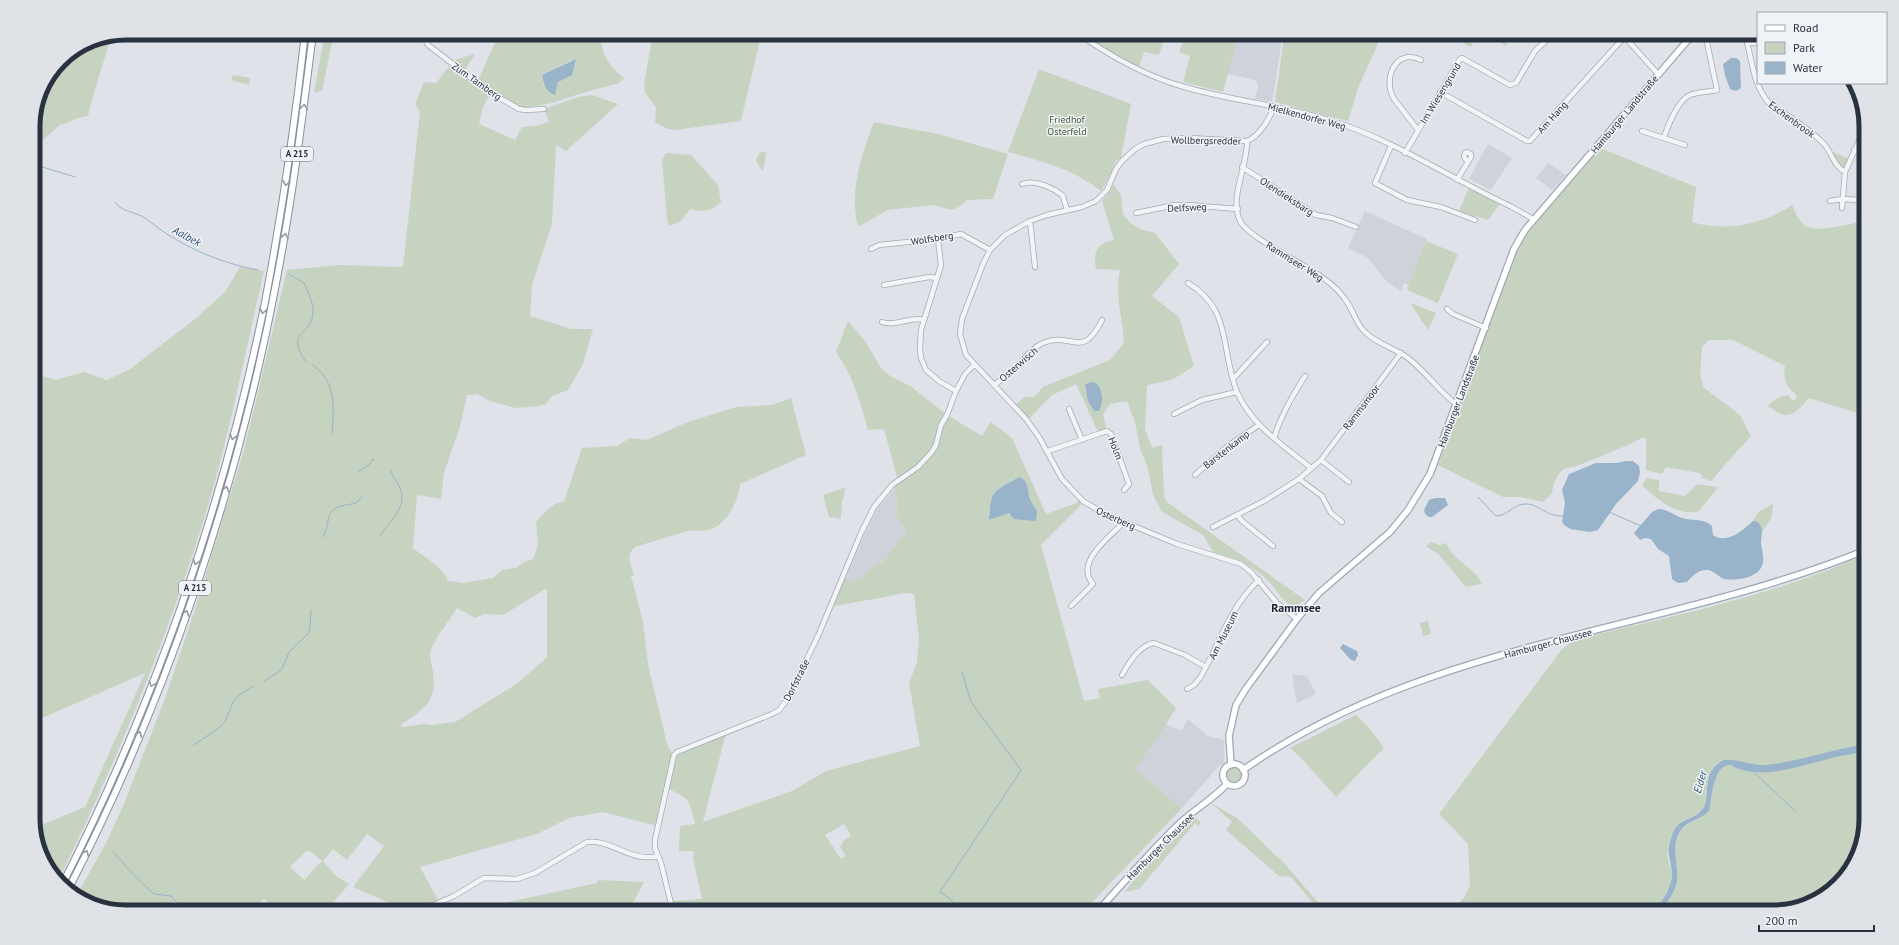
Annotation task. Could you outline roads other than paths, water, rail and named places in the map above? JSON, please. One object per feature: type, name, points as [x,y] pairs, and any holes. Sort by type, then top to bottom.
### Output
[{"type":"highway","name":"A 215","points":[[65,880],[112,779],[147,695],[191,577],[218,488],[247,382],[270,273],[286,178],[305,40]]},
{"type":"highway","name":"A 215","points":[[70,884],[119,782],[154,698],[188,607],[225,492],[255,382],[278,274],[294,174],[312,40]]},
{"type":"main road","name":"Hamburger Landstraße","points":[[1231,765],[1228,744],[1236,705],[1253,679],[1296,619],[1319,593],[1379,543],[1408,510],[1430,474],[1486,328],[1514,249],[1533,219],[1688,40]]},
{"type":"main road","name":"Hamburger Chaussee","points":[[1243,770],[1285,742],[1350,708],[1458,667],[1756,589],[1859,553]]},
{"type":"main road","points":[[1231,765],[1238,765],[1243,770],[1244,777],[1241,783],[1234,786],[1227,784],[1223,773],[1226,768],[1231,765]]},
{"type":"main road","name":"Hamburger Chaussee","points":[[1104,905],[1181,822],[1199,806],[1217,795],[1227,784]]},
{"type":"street","name":"Zum Tamberg","points":[[425,40],[428,45],[491,93],[519,108],[526,110],[544,110]]},
{"type":"street","name":"Mielkendorfer Weg","points":[[1087,40],[1114,58],[1138,70],[1182,86],[1332,121],[1363,132],[1533,219]]},
{"type":"street","name":"Im Wiesengrund","points":[[1405,153],[1440,92],[1462,58],[1510,85],[1514,85],[1535,51],[1547,40]]},
{"type":"street","name":"Am Hang","points":[[1440,92],[1527,141],[1530,141],[1619,40]]},
{"type":"street","points":[[1627,40],[1658,74]]},
{"type":"street","points":[[1664,137],[1673,116],[1684,99],[1689,96],[1717,90],[1706,40]]},
{"type":"street","name":"Eschenbrook","points":[[1747,40],[1754,79],[1763,96],[1769,103],[1822,141],[1830,150],[1835,165],[1845,172]]},
{"type":"street","points":[[1748,43],[1757,43]]},
{"type":"street","points":[[1418,130],[1391,94],[1389,81],[1392,70],[1400,61],[1410,57],[1421,60]]},
{"type":"street","points":[[1247,141],[1254,137],[1272,112],[1273,107]]},
{"type":"street","points":[[1642,131],[1664,137],[1684,145]]},
{"type":"street","name":"Wollbergsredder","points":[[974,365],[963,348],[960,327],[983,264],[990,250],[1005,235],[1030,221],[1091,204],[1102,196],[1107,190],[1118,166],[1135,149],[1144,144],[1163,140],[1189,138],[1247,141]]},
{"type":"street","points":[[1842,208],[1845,172],[1859,140]]},
{"type":"street","name":"Rammseer Weg","points":[[1247,141],[1248,150],[1242,167],[1238,209],[1240,221],[1248,232],[1306,266],[1327,281],[1342,295],[1358,324],[1368,335],[1401,353],[1415,364],[1456,404]]},
{"type":"street","points":[[1391,146],[1375,183],[1407,200],[1442,207],[1475,220]]},
{"type":"street","points":[[1854,150],[1859,152]]},
{"type":"street","points":[[1457,180],[1467,161]]},
{"type":"street","name":"Olendieksbarg","points":[[1242,167],[1316,215],[1332,218],[1356,227]]},
{"type":"street","points":[[1022,184],[1030,182],[1050,188],[1063,196],[1067,210]]},
{"type":"street","points":[[1830,201],[1842,199],[1859,200]]},
{"type":"street","name":"Delfsweg","points":[[1136,213],[1175,205],[1188,204],[1238,209]]},
{"type":"street","points":[[1030,221],[1035,267]]},
{"type":"street","name":"Wolfsberg","points":[[871,249],[879,245],[938,239],[961,234],[990,250]]},
{"type":"street","points":[[938,239],[941,261],[924,320],[920,340],[921,358],[923,364],[932,376],[956,391],[965,374],[974,365]]},
{"type":"street","points":[[884,285],[929,277],[937,278]]},
{"type":"street","name":"Barstenkamp","points":[[1188,283],[1204,294],[1218,314],[1237,392],[1259,425],[1311,468]]},
{"type":"street","points":[[1447,309],[1453,314],[1486,328]]},
{"type":"street","points":[[882,322],[888,324],[917,319],[924,320]]},
{"type":"street","name":"Osterwisch","points":[[994,385],[1011,372],[1033,349],[1051,340],[1080,344],[1085,342],[1095,335],[1102,320]]},
{"type":"street","points":[[1234,379],[1267,342]]},
{"type":"street","name":"Rammsmoor","points":[[1213,527],[1266,500],[1299,479],[1322,460],[1401,353]]},
{"type":"street","name":"Osterberg","points":[[974,365],[1026,419],[1048,451],[1062,479],[1074,494],[1093,508],[1124,522],[1184,546],[1241,564],[1259,580],[1277,603],[1296,619]]},
{"type":"street","points":[[1274,438],[1284,410],[1305,376]]},
{"type":"street","name":"Dorfstraße","points":[[671,905],[655,840],[674,755],[677,752],[772,714],[784,704],[818,636],[861,533],[874,507],[892,485],[918,467],[931,453],[936,445],[941,425],[947,415],[956,391]]},
{"type":"street","points":[[1174,414],[1202,400],[1237,392]]},
{"type":"street","points":[[1069,409],[1082,440]]},
{"type":"street","name":"Barstenkamp","points":[[1195,475],[1229,445],[1259,425]]},
{"type":"street","name":"Holm","points":[[1048,451],[1104,432],[1111,434],[1129,484],[1124,490]]},
{"type":"street","points":[[1322,460],[1349,482]]},
{"type":"street","points":[[1299,479],[1322,496],[1331,513],[1342,522]]},
{"type":"street","points":[[1237,515],[1242,521],[1273,546]]},
{"type":"street","points":[[1071,606],[1093,584],[1086,574],[1087,566],[1092,555],[1124,522]]},
{"type":"street","name":"Am Museum","points":[[1187,690],[1194,685],[1206,666],[1235,610],[1259,580]]},
{"type":"street","points":[[1122,675],[1127,665],[1144,648],[1154,643],[1185,655],[1206,666]]},
{"type":"street","points":[[433,905],[454,896],[484,878],[517,879],[535,874],[587,842],[594,841],[602,843],[640,858],[649,859],[658,856]]},
{"type":"water","points":[[1731,58],[1736,58],[1740,61],[1741,88],[1736,91],[1730,89],[1723,64]]},
{"type":"water","points":[[576,59],[572,75],[558,82],[555,95],[549,92],[544,85],[542,75]]},
{"type":"water","points":[[1090,382],[1096,383],[1102,396],[1102,404],[1099,411],[1094,411],[1088,401],[1085,385]]},
{"type":"water","points":[[1633,461],[1639,466],[1640,472],[1638,481],[1616,504],[1598,530],[1590,532],[1570,529],[1564,525],[1562,522],[1565,503],[1562,490],[1569,474],[1596,463],[1616,463]]},
{"type":"water","points":[[1019,477],[1027,483],[1029,496],[1037,511],[1036,521],[1014,519],[1009,513],[989,520],[991,502],[995,492]]},
{"type":"water","points":[[1435,498],[1445,498],[1448,505],[1432,517],[1429,517],[1425,514],[1424,510],[1429,500]]},
{"type":"water","points":[[1658,509],[1668,511],[1682,518],[1709,523],[1712,526],[1713,535],[1718,538],[1734,535],[1753,521],[1756,521],[1762,529],[1761,544],[1763,562],[1761,567],[1758,572],[1742,579],[1724,579],[1708,570],[1702,570],[1687,582],[1678,583],[1672,579],[1669,556],[1658,549],[1651,539],[1645,538],[1640,540],[1634,533],[1652,512]]},
{"type":"water","points":[[1343,644],[1357,651],[1358,655],[1355,661],[1351,660],[1340,648]]},
{"type":"water","points":[[1859,745],[1859,753],[1771,772],[1743,770],[1731,765],[1725,766],[1720,770],[1714,783],[1709,811],[1690,822],[1681,830],[1678,836],[1675,849],[1677,876],[1676,886],[1665,905],[1659,905],[1666,894],[1672,879],[1669,847],[1672,835],[1681,822],[1701,811],[1706,800],[1710,774],[1720,762],[1724,760],[1734,760],[1764,765]]},
{"type":"waterway","name":"Aalbek","points":[[40,166],[75,177]]},
{"type":"waterway","name":"Aalbek","points":[[115,202],[121,208],[145,218],[167,234],[200,252],[223,261],[258,270]]},
{"type":"waterway","name":"Aalbek","points":[[289,274],[304,283],[313,307],[312,319],[298,338],[300,351],[306,362]]},
{"type":"waterway","name":"Aalbek","points":[[313,365],[328,382],[332,396],[332,433]]},
{"type":"waterway","points":[[358,471],[366,467],[372,460],[374,460]]},
{"type":"waterway","points":[[381,535],[396,515],[402,498],[399,486],[391,471]]},
{"type":"waterway","points":[[323,537],[329,516],[332,512],[338,507],[356,503],[362,497]]},
{"type":"waterway","points":[[1478,497],[1496,516],[1500,516],[1517,506],[1524,504],[1532,505],[1556,516],[1564,516]]},
{"type":"waterway","points":[[1609,512],[1641,526]]},
{"type":"waterway","points":[[264,681],[279,672],[283,667],[289,652],[308,634],[310,628],[311,610]]},
{"type":"waterway","points":[[955,905],[940,892],[1021,770],[971,702],[962,672]]},
{"type":"waterway","points":[[194,745],[220,727],[226,720],[233,702],[239,695],[254,686]]},
{"type":"waterway","points":[[1755,773],[1796,812]]},
{"type":"waterway","points":[[113,852],[154,894],[171,896],[178,904]]},
{"type":"district","name":"Rammsee","points":[[1296,608]]},
{"type":"park label","name":"Friedhof Osterfeld","points":[[1067,124]]},
{"type":"water label","name":"Eider","points":[[1700,782]]}]
